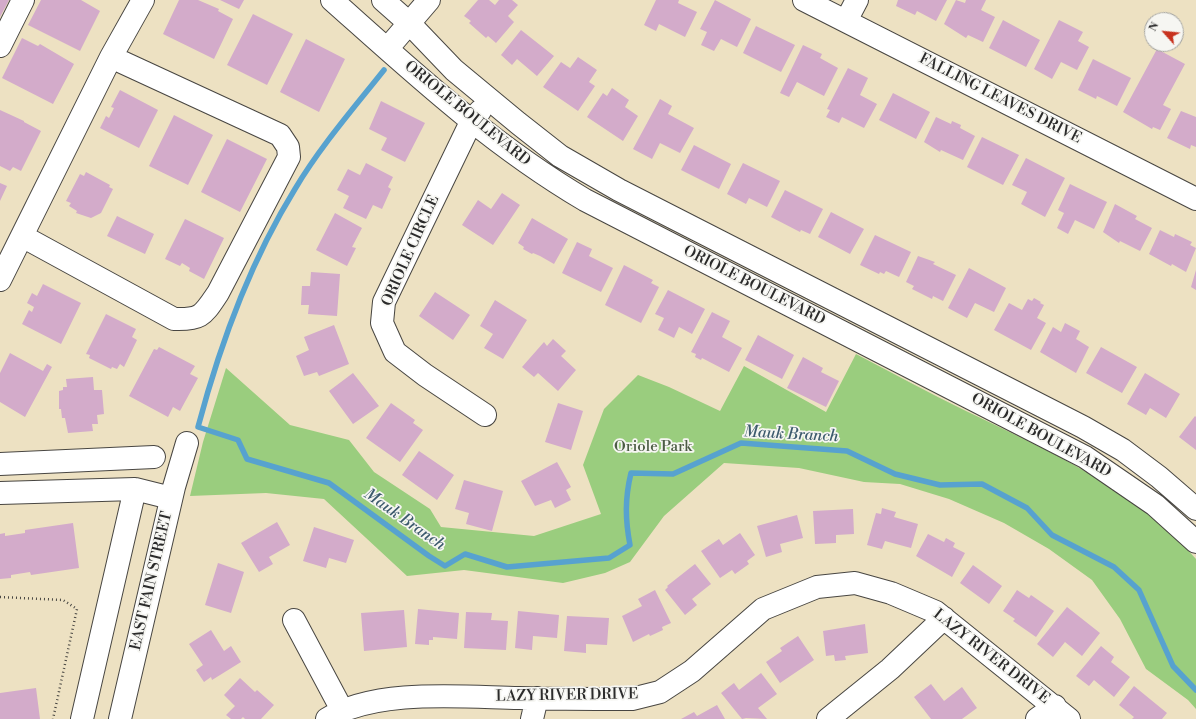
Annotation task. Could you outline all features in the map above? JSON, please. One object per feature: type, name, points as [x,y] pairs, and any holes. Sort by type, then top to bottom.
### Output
[{"type":"street","points":[[0,46],[23,0]]},
{"type":"street","points":[[0,280],[111,58],[143,0]]},
{"type":"street","name":"ORIOLE BOULEVARD","points":[[332,0],[471,122],[514,155],[585,200],[1085,457],[1155,505],[1194,535]]},
{"type":"street","name":"ORIOLE BOULEVARD","points":[[383,0],[409,23],[454,70],[560,156],[619,190],[1083,427],[1123,450],[1159,477],[1196,509]]},
{"type":"street","points":[[387,49],[429,0]]},
{"type":"street","name":"FALLING LEAVES DRIVE","points":[[804,0],[1196,199]]},
{"type":"street","points":[[846,21],[857,0]]},
{"type":"street","points":[[22,236],[174,319],[193,320],[204,313],[218,293],[289,157],[288,147],[280,135],[111,58]]},
{"type":"street","name":"ORIOLE CIRCLE","points":[[485,415],[425,375],[395,352],[382,323],[384,302],[471,122],[489,98]]},
{"type":"street","name":"EAST FAIN STREET","points":[[120,719],[172,498],[187,443]]},
{"type":"street","points":[[0,464],[154,458]]},
{"type":"street","points":[[82,719],[135,489]]},
{"type":"street","points":[[0,493],[135,489],[172,498]]},
{"type":"street","name":"LAZY RIVER DRIVE","points":[[335,714],[375,702],[426,696],[534,709],[632,699],[660,692],[692,671],[762,609],[817,587],[855,583],[891,593],[936,612],[1062,713]]},
{"type":"street","points":[[828,719],[890,670],[944,618]]},
{"type":"street","points":[[294,620],[335,714]]},
{"type":"street","points":[[1037,719],[1062,713]]},
{"type":"path","points":[[0,597],[63,600],[77,609],[52,719]]},
{"type":"green space","name":"Oriole Park","points":[[856,354],[1089,473],[1146,512],[1172,534],[1196,559],[1196,709],[1188,700],[1146,669],[1120,619],[1092,580],[1049,549],[1004,523],[949,499],[900,484],[864,482],[799,468],[724,463],[664,516],[630,562],[605,573],[563,583],[464,570],[407,576],[324,499],[266,493],[190,496],[203,442],[226,368],[290,425],[349,440],[374,472],[430,509],[441,527],[534,536],[601,514],[583,465],[604,409],[638,375],[669,387],[720,411],[744,366],[826,412]]},
{"type":"building","points":[[0,0],[9,0],[0,17]]},
{"type":"building","points":[[41,0],[81,0],[100,11],[80,51],[28,25]]},
{"type":"building","points":[[179,0],[198,0],[219,9],[218,11],[233,19],[214,59],[163,34]]},
{"type":"building","points":[[220,0],[244,0],[239,9]]},
{"type":"building","points":[[478,0],[489,0],[495,5],[499,0],[512,0],[518,5],[508,16],[514,22],[496,43],[488,36],[486,38],[469,23],[471,21],[464,16]]},
{"type":"building","points":[[656,0],[679,0],[678,3],[697,12],[685,37],[659,24],[656,31],[644,25]]},
{"type":"building","points":[[715,0],[751,19],[737,47],[721,39],[714,51],[701,45],[707,32],[700,29]]},
{"type":"building","points":[[898,0],[947,0],[936,21],[917,11],[915,15],[896,6]]},
{"type":"building","points":[[956,0],[965,3],[966,0],[986,0],[981,10],[995,17],[983,42],[968,35],[966,38],[944,24]]},
{"type":"building","points":[[253,14],[293,34],[267,85],[227,65]]},
{"type":"building","points":[[1003,20],[1040,40],[1026,67],[989,48]]},
{"type":"building","points":[[1059,20],[1083,32],[1078,41],[1089,47],[1077,70],[1061,62],[1052,79],[1034,69]]},
{"type":"building","points":[[756,26],[795,45],[781,72],[743,53]]},
{"type":"building","points":[[521,30],[554,56],[537,76],[517,59],[512,65],[501,55]]},
{"type":"building","points":[[22,38],[38,46],[40,44],[74,64],[53,104],[2,78]]},
{"type":"building","points":[[306,39],[345,59],[319,112],[280,92]]},
{"type":"building","points":[[803,45],[822,54],[820,58],[838,68],[824,96],[797,82],[789,97],[780,93]]},
{"type":"building","points":[[1155,52],[1163,52],[1185,64],[1163,105],[1171,109],[1160,130],[1153,127],[1152,129],[1123,112]]},
{"type":"building","points":[[578,57],[597,70],[589,82],[595,86],[578,111],[543,87],[561,62],[570,68]]},
{"type":"building","points":[[1093,59],[1131,78],[1117,106],[1097,96],[1096,99],[1078,90]]},
{"type":"building","points":[[848,68],[868,78],[860,95],[877,104],[864,128],[842,117],[839,123],[826,117],[830,110],[827,109]]},
{"type":"building","points":[[612,88],[629,100],[625,107],[638,116],[623,141],[587,117],[603,93],[607,96]]},
{"type":"building","points":[[120,90],[158,110],[139,148],[100,128],[106,116],[109,118],[114,108],[111,107]]},
{"type":"building","points":[[893,93],[930,112],[916,139],[879,120]]},
{"type":"building","points":[[660,99],[672,106],[668,114],[694,128],[680,153],[660,143],[652,159],[633,149]]},
{"type":"building","points":[[381,101],[425,123],[405,162],[381,150],[387,138],[369,129]]},
{"type":"building","points":[[0,110],[41,131],[21,171],[13,167],[10,171],[0,166]]},
{"type":"building","points":[[1181,111],[1196,117],[1196,147],[1191,145],[1190,149],[1167,138]]},
{"type":"building","points":[[174,115],[213,135],[188,185],[149,166]]},
{"type":"building","points":[[936,117],[951,124],[952,121],[961,125],[960,128],[975,136],[963,160],[941,150],[940,152],[924,142]]},
{"type":"building","points":[[982,137],[1019,155],[1003,185],[967,167]]},
{"type":"building","points":[[227,139],[267,159],[240,212],[201,192]]},
{"type":"building","points":[[694,145],[731,164],[719,189],[681,170]]},
{"type":"building","points":[[1026,158],[1065,178],[1045,217],[1021,204],[1027,192],[1012,185]]},
{"type":"building","points":[[366,163],[393,177],[388,187],[391,189],[382,209],[373,205],[366,219],[343,208],[349,196],[337,190],[348,169],[360,175]]},
{"type":"building","points":[[743,163],[780,181],[767,207],[749,198],[746,204],[727,194]]},
{"type":"building","points":[[86,172],[110,185],[109,187],[113,189],[101,213],[91,218],[76,213],[77,211],[69,206],[71,203],[66,201],[80,174],[84,176]]},
{"type":"building","points":[[0,183],[7,186],[0,201]]},
{"type":"building","points":[[1070,184],[1107,202],[1094,229],[1075,220],[1068,234],[1057,228],[1064,213],[1058,210]]},
{"type":"building","points":[[785,190],[823,209],[810,234],[801,230],[800,232],[771,217]]},
{"type":"building","points":[[502,193],[520,205],[493,245],[462,225],[478,200],[491,209]]},
{"type":"building","points":[[1115,204],[1137,216],[1135,219],[1152,228],[1140,251],[1120,241],[1119,243],[1103,232]]},
{"type":"building","points":[[831,212],[864,229],[850,254],[818,237]]},
{"type":"building","points":[[335,213],[362,228],[352,247],[356,248],[347,266],[316,250]]},
{"type":"building","points":[[117,216],[154,234],[145,254],[107,236]]},
{"type":"building","points":[[532,218],[568,239],[554,264],[523,249],[524,247],[518,243]]},
{"type":"building","points":[[185,219],[224,238],[204,279],[189,271],[190,268],[182,263],[180,266],[165,259]]},
{"type":"building","points":[[1160,230],[1174,237],[1175,234],[1192,242],[1190,245],[1196,248],[1186,272],[1149,254]]},
{"type":"building","points":[[875,235],[911,252],[899,277],[886,271],[884,274],[880,272],[879,274],[860,265]]},
{"type":"building","points":[[577,242],[592,249],[589,256],[613,268],[601,292],[562,273]]},
{"type":"building","points":[[918,256],[935,262],[933,264],[956,275],[943,301],[933,296],[932,299],[912,289],[914,286],[906,282]]},
{"type":"building","points":[[624,265],[653,280],[651,283],[659,287],[641,323],[605,305]]},
{"type":"building","points":[[969,268],[1006,288],[994,312],[975,303],[967,318],[948,308]]},
{"type":"building","points":[[1196,270],[1196,290],[1191,287]]},
{"type":"building","points":[[311,272],[340,274],[337,316],[308,314],[309,305],[301,305],[302,286],[310,286]]},
{"type":"building","points":[[43,284],[81,303],[61,344],[22,324],[29,310],[32,312],[34,307],[27,303],[32,293],[37,296]]},
{"type":"building","points":[[668,290],[705,309],[692,334],[679,327],[674,338],[658,330],[664,318],[655,314]]},
{"type":"building","points":[[435,292],[470,315],[453,340],[419,316]]},
{"type":"building","points":[[1034,298],[1044,305],[1037,318],[1046,323],[1031,350],[994,330],[1009,303],[1022,310],[1028,299],[1032,301]]},
{"type":"building","points":[[495,300],[527,320],[503,359],[484,348],[493,334],[480,326]]},
{"type":"building","points":[[712,312],[730,321],[722,337],[742,348],[729,372],[702,358],[701,360],[695,357],[696,354],[691,352]]},
{"type":"building","points":[[106,314],[136,329],[132,337],[137,340],[124,367],[120,364],[117,369],[112,367],[111,369],[89,358],[90,355],[86,354]]},
{"type":"building","points":[[1065,323],[1080,331],[1076,339],[1089,347],[1076,373],[1040,352],[1053,327],[1061,332]]},
{"type":"building","points":[[334,325],[349,364],[319,376],[317,372],[304,376],[296,356],[309,350],[304,337]]},
{"type":"building","points":[[758,335],[794,355],[782,379],[745,360]]},
{"type":"building","points":[[553,339],[566,351],[561,356],[576,370],[558,391],[538,373],[534,377],[522,367],[544,342],[547,346]]},
{"type":"building","points":[[159,347],[195,366],[190,374],[198,378],[180,411],[173,407],[168,417],[129,396],[154,349],[157,350]]},
{"type":"building","points":[[1101,347],[1137,367],[1122,393],[1086,373]]},
{"type":"building","points":[[10,353],[43,371],[47,364],[52,367],[25,417],[0,402],[0,373]]},
{"type":"building","points":[[803,357],[823,368],[821,372],[839,381],[826,407],[787,388]]},
{"type":"building","points":[[353,373],[379,406],[353,424],[329,391]]},
{"type":"building","points":[[1145,373],[1180,394],[1166,418],[1150,408],[1146,415],[1127,404]]},
{"type":"building","points":[[93,377],[94,390],[102,390],[104,414],[97,415],[98,424],[92,424],[93,431],[68,433],[65,418],[62,418],[61,409],[59,409],[59,391],[63,390],[63,387],[67,387],[66,379]]},
{"type":"building","points":[[391,403],[415,420],[413,423],[423,430],[400,462],[366,438]]},
{"type":"building","points":[[558,403],[583,411],[571,450],[545,442]]},
{"type":"building","points":[[1195,416],[1196,417],[1196,450],[1179,437]]},
{"type":"building","points":[[419,451],[454,475],[437,500],[402,475]]},
{"type":"building","points":[[557,462],[571,487],[566,490],[571,500],[555,508],[551,500],[535,506],[521,481]]},
{"type":"building","points":[[464,480],[503,491],[492,531],[466,524],[469,513],[455,509]]},
{"type":"building","points":[[882,508],[896,512],[894,517],[918,524],[911,548],[885,541],[882,549],[867,545],[876,513],[881,514]]},
{"type":"building","points":[[853,509],[854,534],[836,535],[836,543],[815,544],[813,511]]},
{"type":"building","points":[[797,515],[803,538],[780,544],[782,552],[766,557],[757,526]]},
{"type":"building","points":[[277,522],[290,545],[269,557],[273,564],[259,572],[241,543]]},
{"type":"building","points":[[73,523],[79,568],[31,575],[30,572],[11,575],[11,578],[0,579],[0,534],[5,533],[5,536],[25,533],[25,530]]},
{"type":"building","points":[[314,527],[354,540],[346,563],[329,558],[326,568],[303,561]]},
{"type":"building","points":[[740,533],[755,555],[747,561],[749,564],[735,574],[732,570],[720,578],[701,551],[719,539],[723,545]]},
{"type":"building","points":[[928,534],[944,542],[946,538],[955,543],[953,547],[965,553],[952,577],[916,556]]},
{"type":"building","points":[[218,563],[244,572],[231,613],[205,605]]},
{"type":"building","points":[[695,564],[711,584],[692,599],[697,605],[685,615],[665,590],[668,587],[667,586]]},
{"type":"building","points":[[973,565],[1002,586],[989,604],[960,583]]},
{"type":"building","points":[[655,590],[671,623],[662,627],[663,630],[650,636],[649,634],[633,642],[622,616],[642,606],[638,599]]},
{"type":"building","points":[[1017,590],[1029,598],[1031,595],[1054,611],[1036,637],[1013,621],[1015,619],[1003,611]]},
{"type":"building","points":[[1067,607],[1100,633],[1082,656],[1065,642],[1053,657],[1037,644]]},
{"type":"building","points":[[418,609],[459,613],[457,639],[433,637],[433,640],[429,640],[429,645],[415,644]]},
{"type":"building","points":[[404,610],[407,647],[364,651],[361,613]]},
{"type":"building","points":[[518,611],[559,615],[557,638],[533,636],[532,650],[515,648]]},
{"type":"building","points":[[466,612],[492,613],[491,620],[508,621],[506,650],[464,648]]},
{"type":"building","points":[[567,616],[609,618],[607,645],[586,644],[586,653],[564,651]]},
{"type":"building","points":[[865,624],[868,653],[845,656],[846,660],[835,661],[834,655],[826,656],[823,631]]},
{"type":"building","points":[[211,630],[224,651],[231,646],[241,662],[212,680],[211,677],[204,682],[196,670],[203,665],[189,644]]},
{"type":"building","points":[[798,636],[814,660],[780,683],[766,662],[782,651],[780,648]]},
{"type":"building","points":[[1101,646],[1114,657],[1111,662],[1130,677],[1114,697],[1094,680],[1089,686],[1076,676]]},
{"type":"building","points":[[761,673],[777,694],[758,708],[767,719],[742,719],[721,693],[734,683],[739,690]]},
{"type":"building","points":[[240,678],[255,692],[257,690],[274,705],[261,719],[245,719],[243,717],[241,719],[231,719],[226,715],[235,706],[224,695]]},
{"type":"building","points":[[931,684],[944,701],[962,687],[977,708],[962,719],[931,719],[914,697]]},
{"type":"building","points":[[1134,686],[1167,713],[1162,719],[1132,719],[1134,717],[1119,705]]},
{"type":"building","points":[[36,688],[40,719],[0,719],[0,693]]},
{"type":"building","points":[[717,705],[725,719],[681,719],[694,712],[697,716]]},
{"type":"waterway","name":"Mauk Branch","points":[[384,70],[315,158],[295,189],[264,245],[250,274],[226,334],[198,427],[238,440],[247,459],[329,483],[445,566],[465,554],[507,567],[609,558],[630,545],[626,509],[631,473],[673,474],[741,443],[847,451],[895,474],[940,485],[982,484],[1027,508],[1052,535],[1114,567],[1139,590],[1173,666],[1196,690]]}]
